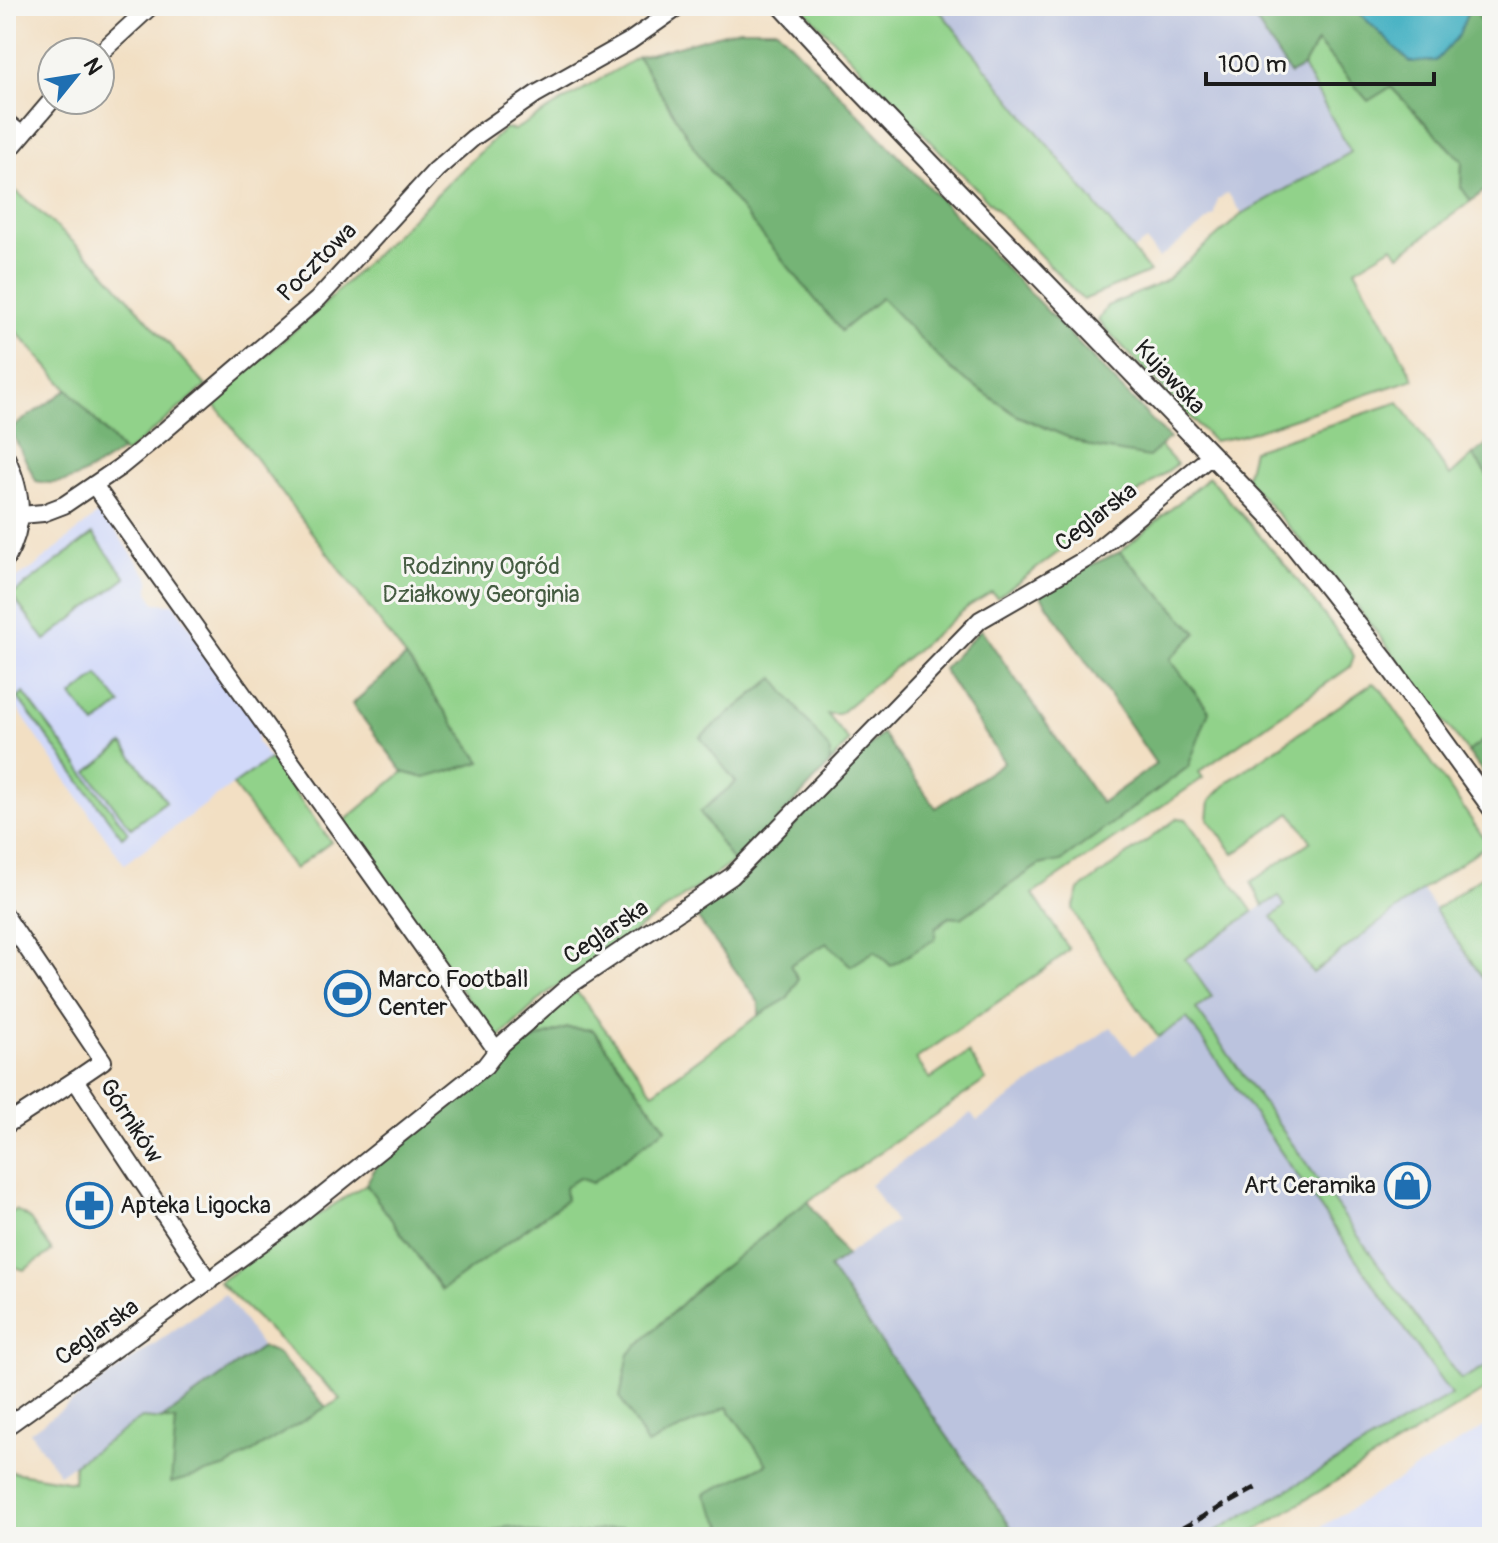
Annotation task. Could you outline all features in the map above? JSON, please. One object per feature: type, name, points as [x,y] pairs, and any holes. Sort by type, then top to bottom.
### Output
[{"type":"street","points":[[116,38],[151,6]]},
{"type":"street","name":"Pocztowa","points":[[21,515],[43,513],[64,505],[164,431],[318,299],[436,170],[473,138],[526,100],[619,47],[680,6]]},
{"type":"street","name":"Kujawska","points":[[782,6],[1275,521],[1324,581],[1492,808]]},
{"type":"street","points":[[6,154],[37,116]]},
{"type":"street","points":[[6,122],[21,134]]},
{"type":"street","name":"Ceglarska","points":[[6,1427],[323,1196],[485,1066],[497,1051],[570,985],[732,876],[980,620],[1086,559],[1211,456]]},
{"type":"street","points":[[6,457],[21,498],[18,530],[6,559]]},
{"type":"street","points":[[94,485],[497,1051]]},
{"type":"street","name":"Górników","points":[[6,917],[103,1061],[75,1080],[209,1282]]},
{"type":"street","points":[[6,1125],[75,1080]]},
{"type":"shaded area","points":[[936,6],[1246,6],[1290,73],[1303,67],[1352,152],[1242,214],[1228,193],[1218,199],[1215,215],[1159,258],[1146,241],[1132,251]]},
{"type":"shaded area","points":[[101,511],[150,579],[148,592],[155,603],[174,604],[259,725],[257,742],[269,758],[124,864],[6,692],[6,638],[13,633],[6,623],[6,585],[33,568]]},
{"type":"shaded area","name":"Art Ceramika","points":[[1378,827],[1492,991],[1492,1363],[1461,1380],[1196,1008],[1211,997],[1184,959]]},
{"type":"shaded area","points":[[1187,1017],[1451,1396],[1206,1537],[1017,1537],[829,1267],[895,1222],[870,1184],[971,1113],[977,1121],[1111,1027],[1133,1055]]},
{"type":"shaded area","points":[[225,1294],[262,1347],[162,1419],[142,1418],[59,1474],[30,1432]]},
{"type":"shaded area","points":[[1492,1422],[1492,1537],[1305,1537]]},
{"type":"green space","points":[[801,6],[936,6],[1150,272],[1083,300]]},
{"type":"green space","points":[[1246,6],[1352,6],[1410,62],[1459,35],[1470,6],[1474,6],[1492,45],[1492,185],[1471,201],[1461,187],[1462,161],[1391,87],[1368,101],[1317,42],[1303,67],[1290,74]]},
{"type":"green space","points":[[1474,6],[1490,6],[1492,45]]},
{"type":"green space","points":[[739,29],[777,29],[1169,438],[1149,457],[1091,447],[1018,416],[951,370],[881,298],[841,331],[708,169],[638,57]]},
{"type":"green space","points":[[1316,41],[1368,100],[1390,86],[1462,161],[1461,187],[1471,201],[1399,255],[1393,246],[1355,269],[1414,379],[1237,437],[1213,441],[1098,321],[1107,306],[1164,282],[1242,214],[1351,152],[1303,67]]},
{"type":"green space","name":"Rodzinny Ogród Działkowy Georginia","points":[[789,46],[1177,464],[997,598],[992,592],[969,606],[839,714],[827,714],[849,741],[829,765],[763,686],[701,737],[736,782],[701,812],[733,862],[546,994],[497,1040],[341,824],[403,772],[425,778],[481,762],[403,653],[213,402],[321,307],[505,128],[514,130],[638,57],[683,128]]},
{"type":"green space","points":[[6,182],[99,265],[206,386],[125,454],[6,320]]},
{"type":"green space","points":[[68,389],[122,451],[71,480],[36,481],[10,429]]},
{"type":"green space","points":[[1399,402],[1450,476],[1473,455],[1492,482],[1492,734],[1468,752],[1338,582],[1246,479],[1253,450]]},
{"type":"green space","points":[[1492,440],[1492,482],[1473,455]]},
{"type":"green space","points":[[1209,477],[1292,573],[1346,644],[1354,656],[1350,667],[1199,772],[1203,778],[1033,894],[1069,949],[916,1059],[930,1079],[968,1053],[986,1080],[814,1197],[701,1285],[629,1354],[727,1407],[768,1464],[705,1494],[730,1537],[640,1537],[621,1528],[549,1537],[507,1526],[481,1537],[6,1537],[6,1471],[73,1482],[74,1464],[142,1418],[176,1421],[305,1419],[341,1399],[219,1282],[366,1184],[441,1289],[564,1187],[666,1128],[593,1030],[567,1028],[518,1045],[576,991],[653,1092],[759,1015],[788,998],[798,979],[790,965],[827,943],[851,966],[875,950],[936,928],[949,917],[961,918],[1039,865],[1061,860],[1209,711],[1169,659],[1196,633],[1120,552]]},
{"type":"green space","points":[[93,534],[126,578],[45,640],[12,595]]},
{"type":"green space","points":[[1120,552],[1197,633],[1170,659],[1209,711],[1188,767],[1061,861],[1039,865],[961,918],[949,917],[936,927],[935,939],[891,966],[875,951],[851,966],[827,943],[790,965],[798,979],[788,998],[759,1015],[759,1003],[694,913],[747,875],[882,733],[936,808],[1004,762],[943,669],[981,629],[1101,803],[1156,764],[1040,594],[1084,568]]},
{"type":"green space","points":[[406,657],[481,762],[425,778],[403,772],[352,704]]},
{"type":"green space","points":[[98,675],[121,704],[95,725],[72,696]]},
{"type":"green space","points":[[774,678],[831,752],[829,765],[774,824],[733,862],[700,812],[736,782],[700,737]]},
{"type":"green space","points":[[1373,683],[1381,689],[1488,844],[1313,973],[1272,917],[1285,906],[1279,896],[1263,906],[1251,882],[1311,841],[1291,813],[1234,854],[1208,819],[1210,800],[1230,780]]},
{"type":"green space","points":[[24,693],[128,832],[122,837],[18,698]]},
{"type":"green space","points":[[1492,734],[1492,785],[1468,752]]},
{"type":"green space","points":[[123,744],[166,801],[131,828],[88,772]]},
{"type":"green space","points":[[270,759],[331,842],[294,869],[233,785]]},
{"type":"green space","points":[[1178,818],[1186,819],[1253,912],[1185,959],[1212,997],[1196,1009],[1461,1380],[1492,1363],[1492,1386],[1245,1537],[1206,1537],[1451,1395],[1187,1018],[1158,1037],[1084,930],[1073,909],[1079,890]]},
{"type":"green space","points":[[1492,869],[1492,991],[1435,910]]},
{"type":"green space","points":[[567,1028],[593,1030],[666,1128],[592,1183],[579,1178],[565,1187],[566,1200],[442,1290],[366,1184],[376,1167],[518,1045]]},
{"type":"green space","points":[[808,1201],[846,1256],[829,1268],[1018,1537],[730,1537],[704,1494],[767,1464],[727,1407],[647,1445],[620,1397],[629,1354],[701,1285]]},
{"type":"green space","points":[[16,1210],[29,1218],[52,1251],[24,1270],[6,1264],[6,1216]]},
{"type":"green space","points":[[262,1347],[277,1353],[326,1407],[227,1467],[171,1483],[176,1421],[162,1419]]},
{"type":"green space","points":[[507,1526],[549,1537],[481,1537]]},
{"type":"green space","points":[[622,1527],[640,1537],[553,1537]]},
{"type":"water","points":[[1352,6],[1470,6],[1459,35],[1436,61],[1410,62]]},
{"type":"railway","points":[[1166,1537],[1259,1486]]},
{"type":"place","name":"Marco Football Center","points":[[347,993]]},
{"type":"place","name":"Art Ceramika","points":[[1407,1185]]},
{"type":"place","name":"Apteka Ligocka","points":[[89,1205]]}]
